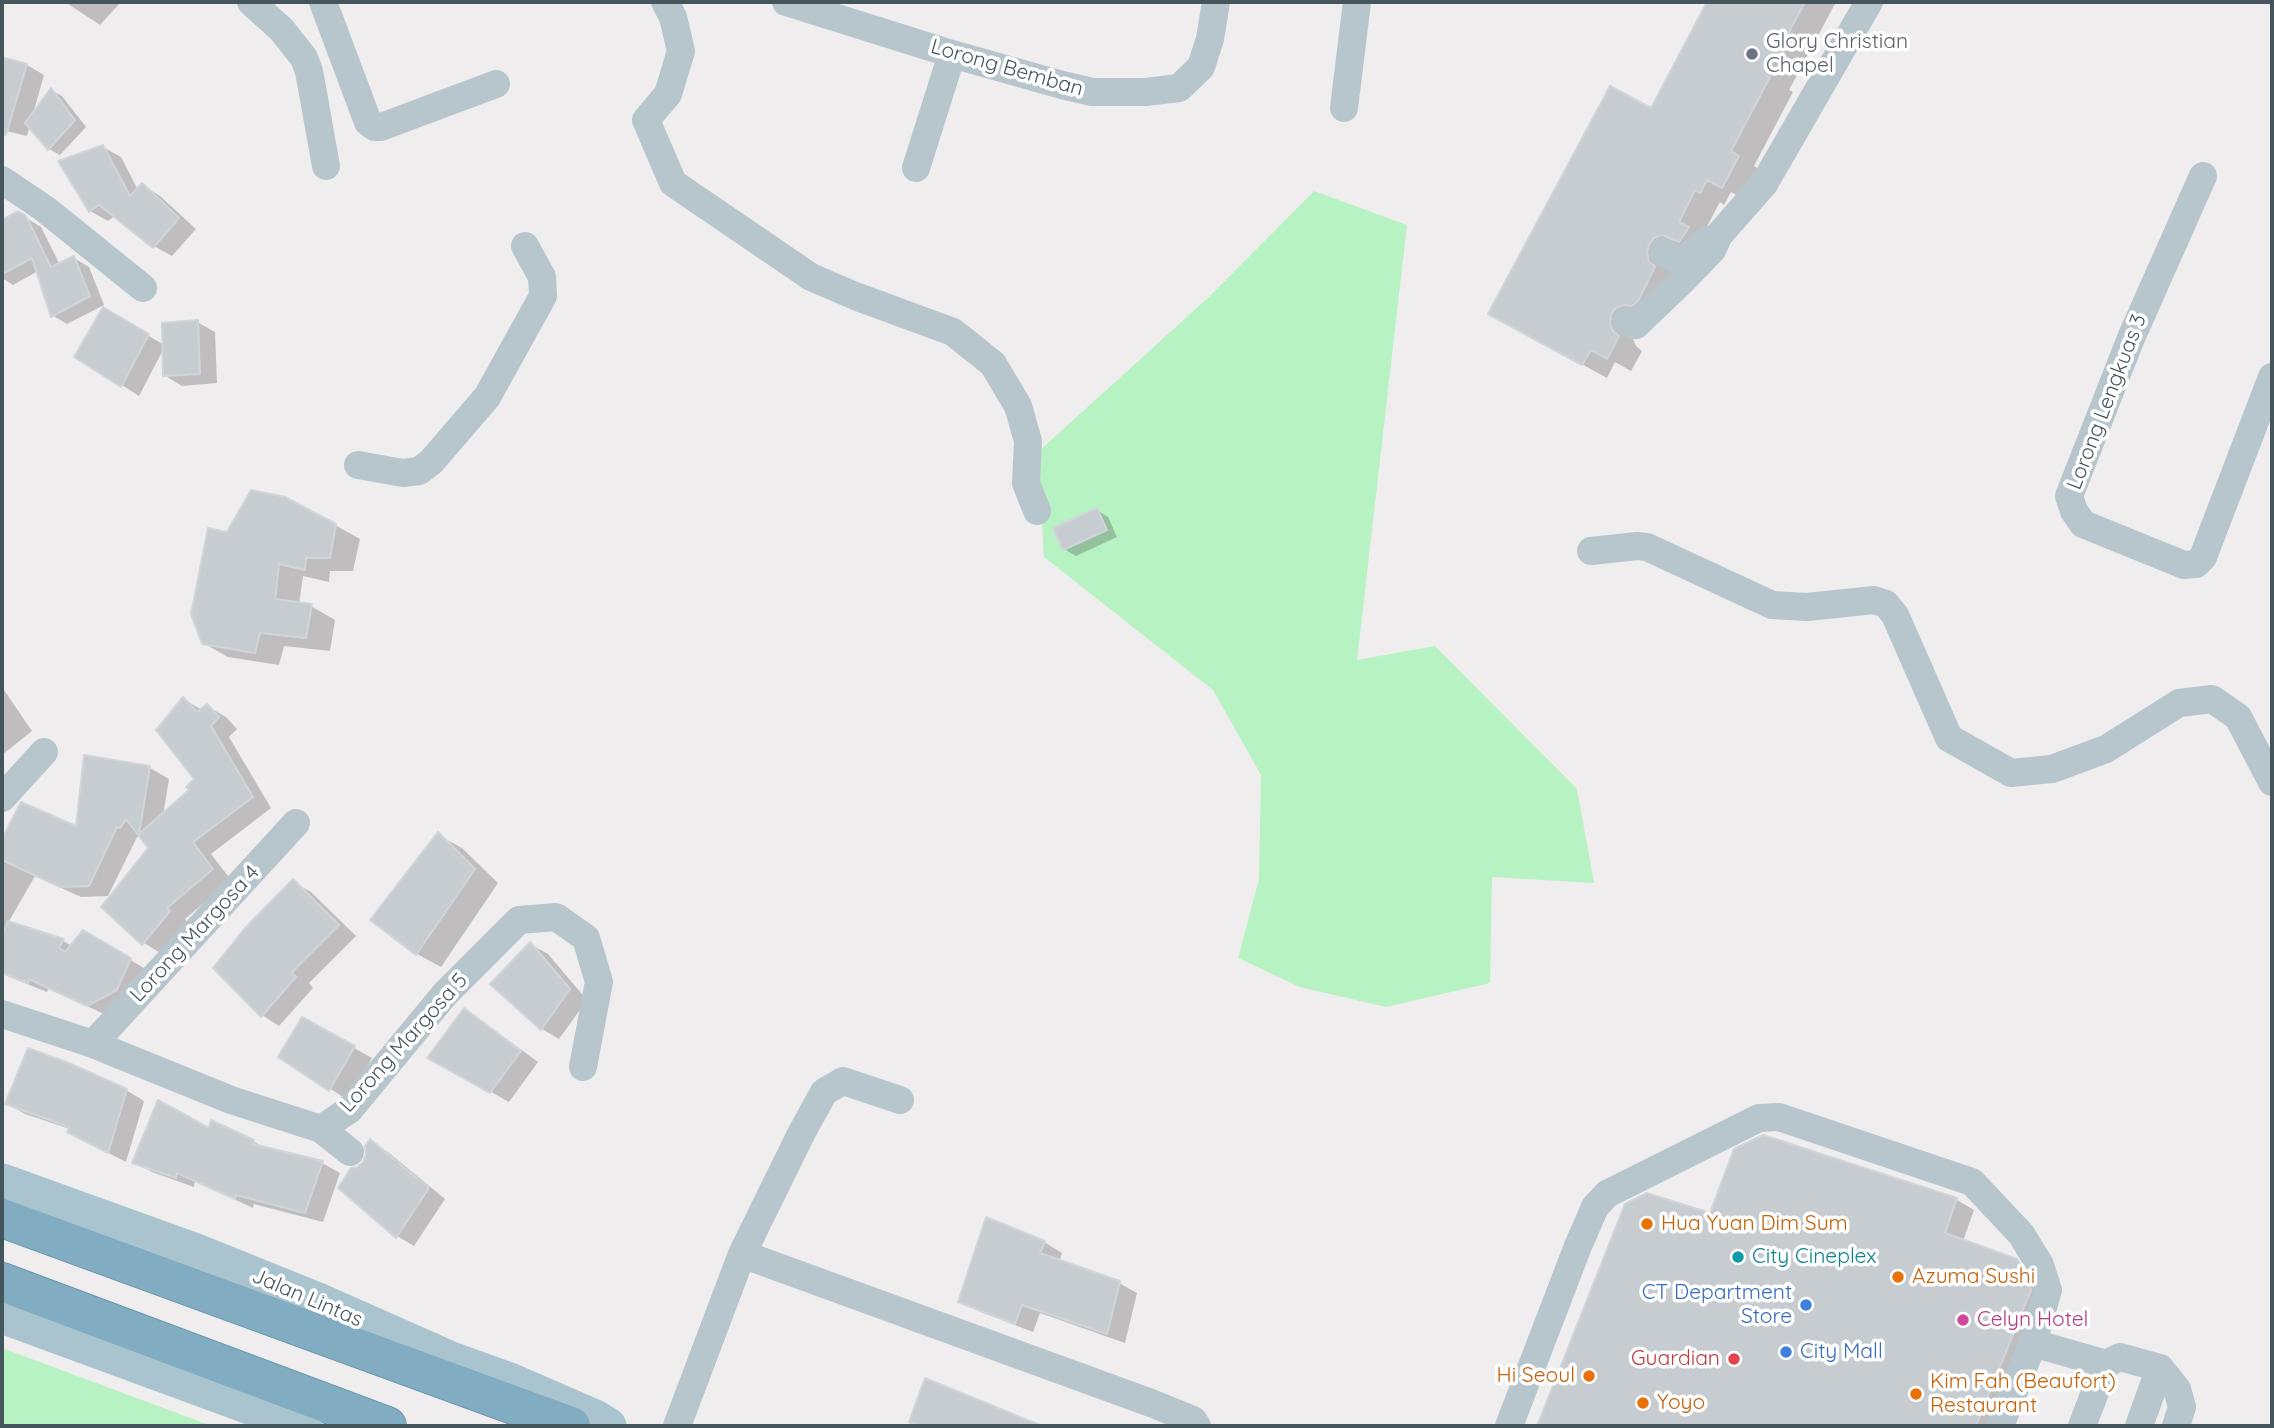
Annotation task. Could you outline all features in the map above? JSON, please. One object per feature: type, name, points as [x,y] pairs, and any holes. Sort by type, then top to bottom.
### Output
[{"type":"highway","name":"Jalan Lintas","points":[[2,1217],[571,1426]]},
{"type":"highway","points":[[2,1282],[387,1426]]},
{"type":"main road","name":"Jalan Lintas","points":[[2,1182],[196,1252],[451,1360],[512,1382],[608,1426]]},
{"type":"main road","points":[[2,1315],[304,1426]]},
{"type":"street","points":[[665,2],[673,17],[681,51],[668,94],[646,120],[673,183],[811,277],[953,332],[993,364],[1018,406],[1028,441],[1026,483],[1037,511]]},
{"type":"street","name":"Lorong Bemban","points":[[786,2],[952,54],[1092,92],[1146,92],[1179,88],[1200,67],[1210,39],[1216,2]]},
{"type":"street","points":[[1344,108],[1357,2]]},
{"type":"street","points":[[1626,321],[1636,324],[1712,250],[1719,235],[1764,184],[1868,2]]},
{"type":"street","points":[[263,4],[304,58],[309,71],[326,166]]},
{"type":"street","points":[[282,30],[326,9],[368,122],[375,127],[496,84]]},
{"type":"street","points":[[916,168],[952,54]]},
{"type":"street","name":"Lorong Lengkuas 3","points":[[2203,176],[2131,338],[2069,496],[2074,512],[2083,524],[2184,565],[2196,564],[2203,557],[2272,377]]},
{"type":"street","points":[[2,180],[45,209],[143,288]]},
{"type":"street","points":[[1663,252],[1678,260],[1685,259],[1709,239],[1719,235]]},
{"type":"street","points":[[358,465],[403,473],[419,471],[431,463],[487,397],[543,296],[542,277],[526,246]]},
{"type":"street","points":[[1591,551],[1647,547],[1772,605],[1807,607],[1874,600],[1886,604],[1895,615],[1949,738],[2011,773],[2052,769],[2106,749],[2179,703],[2211,699],[2238,717],[2272,782]]},
{"type":"street","points":[[2,797],[44,751]]},
{"type":"street","name":"Lorong Margosa 4","points":[[93,1044],[296,823]]},
{"type":"street","name":"Lorong Margosa 5","points":[[2,1014],[93,1044],[231,1100],[321,1129],[349,1110],[445,994],[519,920],[556,917],[586,938],[598,982],[583,1067]]},
{"type":"street","points":[[677,1426],[742,1254],[824,1093],[843,1081],[900,1100]]},
{"type":"street","points":[[1509,1426],[1595,1207],[1607,1194],[1759,1118],[1779,1117],[1972,1182],[2021,1234],[2040,1265],[2048,1290],[2033,1343],[2000,1426]]},
{"type":"street","points":[[321,1129],[350,1152]]},
{"type":"street","points":[[742,1254],[1151,1404],[1193,1420],[1197,1426]]},
{"type":"street","points":[[2033,1343],[2106,1364]]},
{"type":"street","points":[[2082,1426],[2106,1364],[2120,1357],[2160,1368],[2177,1389],[2182,1407],[2176,1426]]},
{"type":"street","points":[[2139,1426],[2160,1368]]},
{"type":"green space","points":[[1314,191],[1407,225],[1357,660],[1435,646],[1577,789],[1594,883],[1492,877],[1490,983],[1386,1007],[1300,987],[1238,958],[1259,879],[1261,775],[1213,690],[1044,557],[1038,452],[1210,296]]},
{"type":"green space","points":[[2,1348],[212,1426],[2,1426]]},
{"type":"building","points":[[1707,2],[1805,2],[1766,75],[1770,77],[1731,151],[1739,156],[1722,188],[1707,180],[1700,193],[1695,190],[1679,222],[1689,227],[1679,242],[1662,235],[1649,244],[1649,261],[1655,267],[1638,301],[1632,306],[1616,308],[1611,314],[1610,324],[1619,336],[1607,359],[1591,350],[1582,365],[1488,314],[1610,86],[1651,108]]},
{"type":"building","points":[[2,57],[27,64],[6,135],[2,134]]},
{"type":"building","points":[[51,88],[75,120],[48,150],[25,123]]},
{"type":"building","points":[[103,145],[130,196],[142,183],[179,218],[153,248],[99,205],[89,212],[58,161]]},
{"type":"building","points":[[18,211],[26,216],[51,267],[74,256],[90,296],[51,317],[32,258],[2,274],[2,220]]},
{"type":"building","points":[[103,307],[149,334],[121,387],[74,357]]},
{"type":"building","points":[[198,320],[200,374],[163,376],[162,323]]},
{"type":"building","points":[[251,490],[285,497],[336,524],[330,558],[306,558],[305,570],[279,564],[275,599],[312,604],[306,638],[260,633],[255,653],[202,644],[191,614],[208,528],[227,532]]},
{"type":"building","points":[[1097,508],[1107,530],[1063,550],[1053,528]]},
{"type":"building","points":[[183,697],[197,712],[207,704],[219,717],[211,726],[253,797],[193,842],[213,869],[167,908],[170,911],[142,945],[101,907],[148,848],[126,819],[120,828],[117,827],[89,886],[60,887],[2,860],[2,839],[21,802],[76,826],[84,755],[150,766],[139,834],[189,790],[186,787],[194,779],[156,730]]},
{"type":"building","points":[[438,832],[475,869],[416,955],[370,920]]},
{"type":"building","points":[[293,879],[339,925],[292,972],[296,977],[261,1017],[213,968],[245,928]]},
{"type":"building","points":[[8,921],[64,939],[59,948],[65,952],[83,930],[131,958],[117,990],[87,1006],[29,979],[28,983],[2,973],[2,937]]},
{"type":"building","points":[[530,942],[570,989],[541,1030],[490,984]]},
{"type":"building","points":[[464,1008],[521,1051],[490,1093],[427,1058]]},
{"type":"building","points":[[302,1017],[355,1046],[329,1091],[278,1057]]},
{"type":"building","points":[[28,1048],[127,1089],[108,1153],[67,1132],[69,1127],[5,1104]]},
{"type":"building","points":[[158,1100],[209,1128],[211,1120],[254,1140],[253,1144],[323,1161],[305,1213],[236,1195],[235,1199],[177,1173],[176,1178],[132,1163]]},
{"type":"building","name":"City Mall","points":[[1763,1135],[1957,1198],[1945,1233],[2017,1259],[2031,1290],[1976,1426],[1537,1426],[1625,1204],[1647,1193],[1710,1213],[1734,1149]]},
{"type":"building","points":[[370,1139],[429,1188],[396,1238],[338,1188],[351,1168],[363,1162],[365,1146]]},
{"type":"building","points":[[986,1217],[1045,1241],[1040,1253],[1120,1281],[1107,1334],[1022,1305],[1015,1324],[958,1302]]},
{"type":"building","points":[[925,1378],[1042,1426],[919,1426],[909,1422]]},
{"type":"place","name":"Glory Christian Chapel","points":[[1752,54]]},
{"type":"place","name":"Hua Yuan Dim Sum","points":[[1647,1224]]},
{"type":"place","name":"City Cineplex","points":[[1738,1257]]},
{"type":"place","name":"Azuma Sushi","points":[[1898,1277]]},
{"type":"place","name":"CT Department Store","points":[[1806,1305]]},
{"type":"place","name":"Celyn Hotel","points":[[1963,1320]]},
{"type":"place","name":"City Mall","points":[[1786,1352]]},
{"type":"place","name":"Guardian","points":[[1734,1359]]},
{"type":"place","name":"Hi Seoul","points":[[1589,1376]]},
{"type":"place","name":"Kim Fah (Beaufort) Restaurant","points":[[1916,1394]]},
{"type":"place","name":"Yoyo","points":[[1643,1403]]}]
